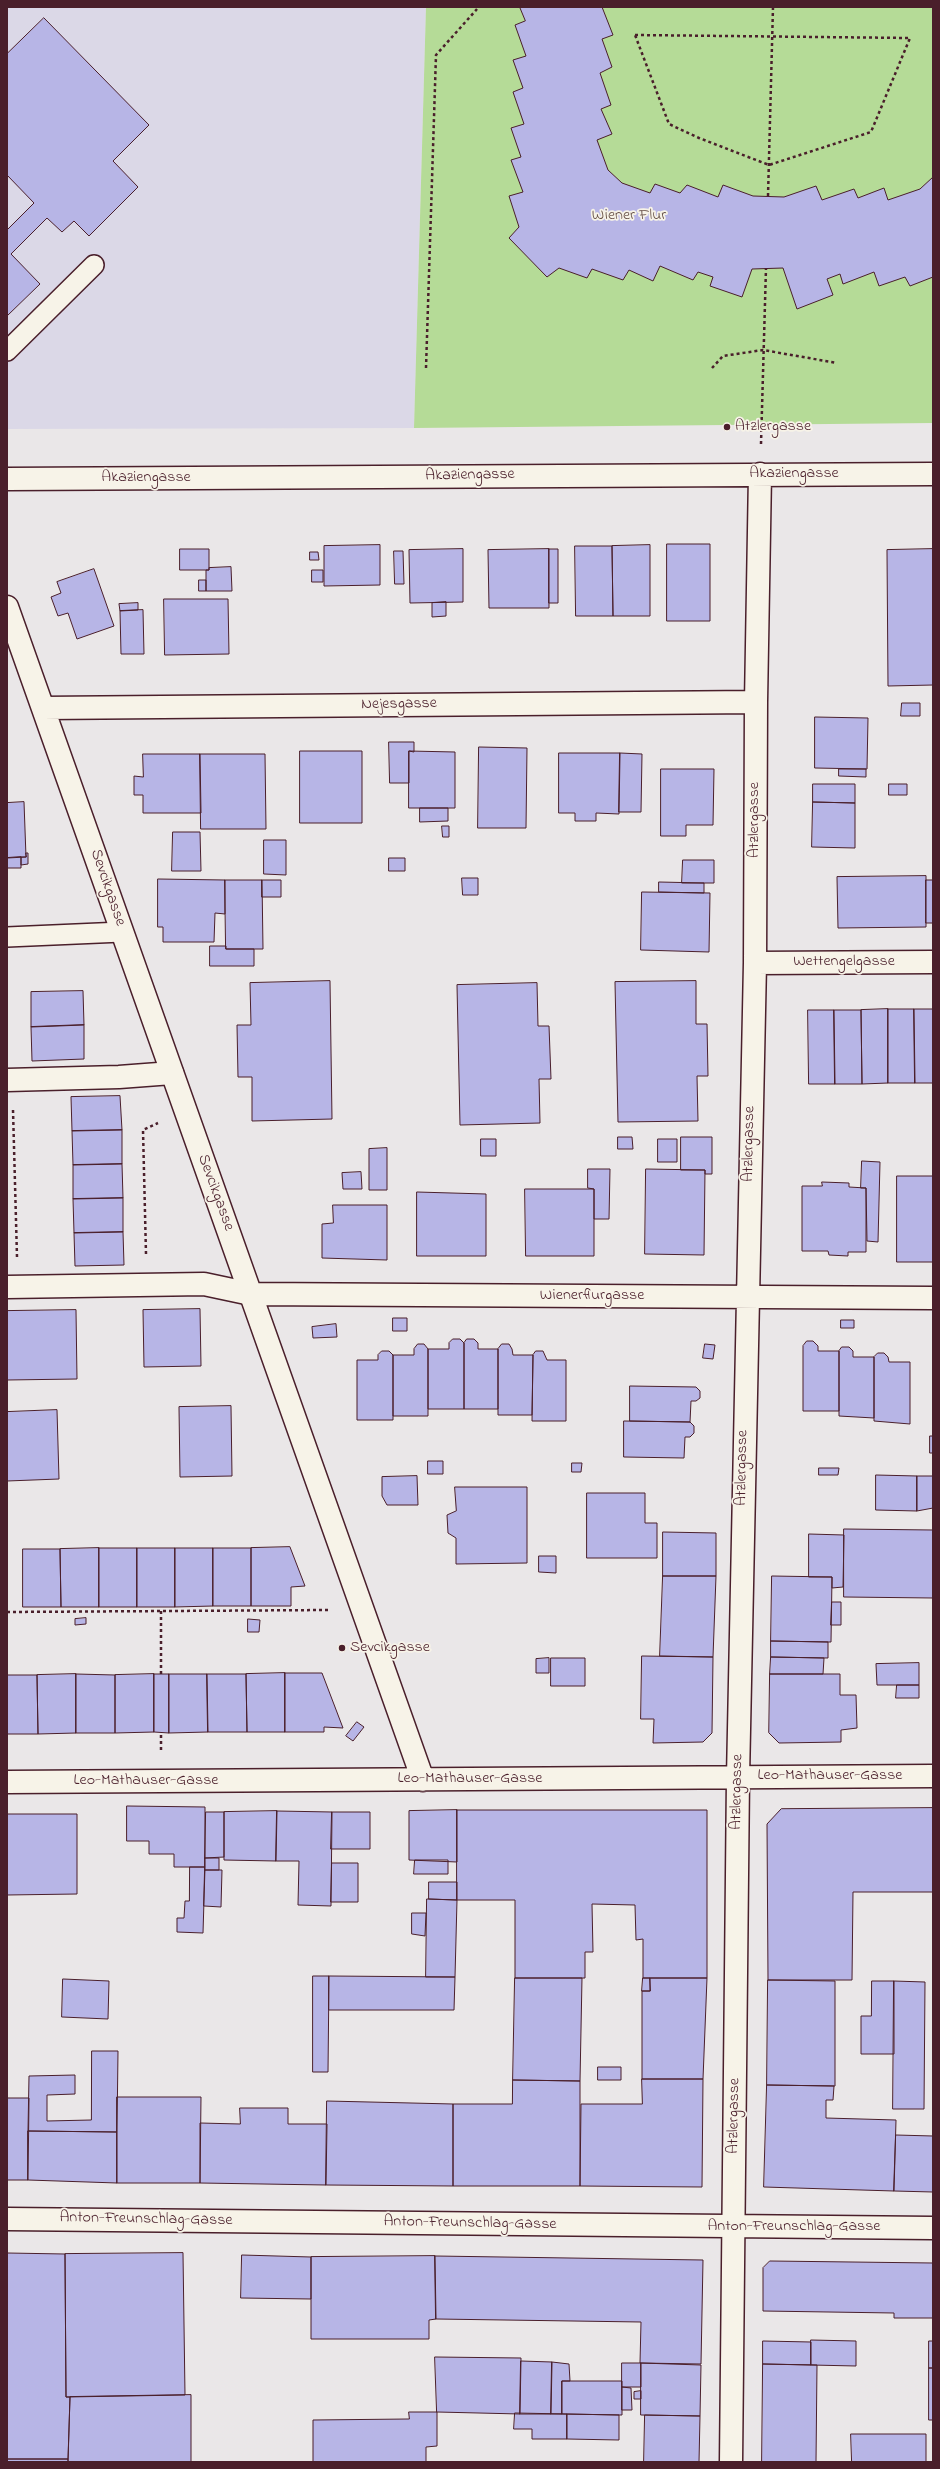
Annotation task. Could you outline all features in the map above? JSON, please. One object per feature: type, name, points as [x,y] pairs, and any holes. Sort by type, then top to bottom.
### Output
[{"type":"street","name":"Atzlergasse","points":[[732,2462],[738,1777],[746,1298],[755,963],[756,702],[760,474]]},
{"type":"street","name":"Akaziengasse","points":[[7,479],[933,474]]},
{"type":"street","name":"Sevcikgasse","points":[[7,607],[423,1780]]},
{"type":"street","name":"Nejesgasse","points":[[43,708],[756,702]]},
{"type":"street","name":"Wettengelgasse","points":[[755,963],[933,962]]},
{"type":"street","points":[[10,1080],[119,1077],[172,1073]]},
{"type":"street","name":"Wienerflurgasse","points":[[13,1287],[204,1284],[251,1294],[933,1298]]},
{"type":"street","name":"Leo-Mathauser-Gasse","points":[[7,1782],[933,1776]]},
{"type":"street","name":"Anton-Freunschlag-Gasse","points":[[7,2219],[933,2228]]},
{"type":"lane","points":[[7,351],[94,266]]},
{"type":"lane","points":[[7,937],[122,932]]},
{"type":"path","points":[[768,196],[772,7]]},
{"type":"path","points":[[426,368],[436,55],[477,9]]},
{"type":"path","points":[[635,34],[772,35],[910,38],[871,132],[768,165],[699,138],[669,124],[635,34]]},
{"type":"path","points":[[760,474],[766,268]]},
{"type":"path","points":[[712,368],[723,356],[763,350],[837,363]]},
{"type":"path","points":[[10,1080],[13,1287]]},
{"type":"path","points":[[147,1284],[143,1130],[185,1109]]},
{"type":"path","points":[[7,1612],[363,1610]]},
{"type":"path","points":[[161,1611],[161,1674]]},
{"type":"shaded area","points":[[7,7],[426,7],[414,428],[7,429]]},
{"type":"green space","name":"Wiener Flur","points":[[426,7],[933,7],[933,423],[414,428]]},
{"type":"building","points":[[520,7],[602,7],[613,35],[602,39],[612,67],[600,73],[611,105],[601,109],[612,134],[597,140],[608,170],[622,183],[650,193],[655,184],[680,193],[687,185],[718,197],[723,185],[753,196],[784,197],[816,186],[822,200],[854,189],[858,198],[884,188],[888,200],[920,189],[933,177],[933,277],[910,286],[905,277],[879,286],[874,272],[843,284],[840,274],[827,279],[833,295],[797,309],[783,268],[752,269],[742,297],[710,286],[713,277],[698,272],[693,280],[660,266],[653,281],[629,270],[623,280],[592,269],[587,278],[559,268],[547,277],[509,238],[519,227],[509,196],[523,192],[511,160],[521,157],[511,128],[524,124],[513,92],[523,88],[513,60],[526,56],[515,25],[525,21]]},
{"type":"building","points":[[44,18],[149,125],[113,161],[138,187],[89,236],[74,221],[62,232],[47,218],[11,254],[40,284],[7,316],[7,230],[34,203],[7,175],[7,54]]},
{"type":"building","points":[[667,544],[710,544],[710,621],[667,621]]},
{"type":"building","points":[[380,545],[380,585],[324,586],[324,546]]},
{"type":"building","points":[[650,545],[650,616],[613,616],[612,546]]},
{"type":"building","points":[[575,546],[612,546],[613,616],[576,616]]},
{"type":"building","points":[[180,549],[209,549],[209,570],[180,570]]},
{"type":"building","points":[[463,549],[463,602],[410,603],[409,550]]},
{"type":"building","points":[[549,549],[558,549],[558,603],[549,603]]},
{"type":"building","points":[[549,549],[549,608],[489,608],[488,550]]},
{"type":"building","points":[[933,549],[933,685],[888,686],[887,550]]},
{"type":"building","points":[[394,551],[403,551],[404,584],[395,584]]},
{"type":"building","points":[[310,552],[318,552],[319,560],[310,560]]},
{"type":"building","points":[[231,567],[232,591],[206,591],[206,570],[209,570],[209,568]]},
{"type":"building","points":[[94,569],[114,626],[77,639],[68,613],[58,616],[51,597],[61,593],[57,582]]},
{"type":"building","points":[[312,570],[323,570],[323,582],[312,582]]},
{"type":"building","points":[[199,580],[206,580],[206,591],[199,591]]},
{"type":"building","points":[[164,599],[228,599],[229,654],[165,655]]},
{"type":"building","points":[[446,602],[446,616],[432,617],[432,603]]},
{"type":"building","points":[[138,603],[138,610],[120,611],[119,604]]},
{"type":"building","points":[[143,610],[144,654],[121,654],[120,611]]},
{"type":"building","points":[[902,703],[920,703],[920,716],[901,716]]},
{"type":"building","points":[[815,717],[868,718],[867,769],[815,768]]},
{"type":"building","points":[[389,742],[414,742],[414,752],[409,751],[409,783],[390,783]]},
{"type":"building","points":[[479,747],[527,748],[526,828],[478,828]]},
{"type":"building","points":[[300,751],[362,751],[362,823],[300,823]]},
{"type":"building","points":[[409,751],[455,752],[455,808],[409,808]]},
{"type":"building","points":[[559,753],[620,753],[619,814],[596,813],[596,821],[575,821],[575,813],[559,813]]},
{"type":"building","points":[[620,753],[642,754],[641,812],[619,812]]},
{"type":"building","points":[[143,754],[200,754],[201,813],[143,813],[143,795],[134,795],[134,776],[143,777]]},
{"type":"building","points":[[200,754],[265,754],[266,829],[201,829]]},
{"type":"building","points":[[661,769],[714,769],[713,825],[686,825],[686,836],[661,836]]},
{"type":"building","points":[[839,769],[866,769],[866,777],[839,776]]},
{"type":"building","points":[[813,784],[855,784],[855,803],[813,802]]},
{"type":"building","points":[[889,784],[907,784],[907,795],[889,795]]},
{"type":"building","points":[[24,802],[26,857],[7,858],[7,803]]},
{"type":"building","points":[[813,802],[855,803],[855,848],[812,847]]},
{"type":"building","points":[[420,808],[448,808],[448,821],[420,822]]},
{"type":"building","points":[[442,826],[449,826],[449,837],[443,837]]},
{"type":"building","points":[[173,832],[200,832],[201,871],[172,871]]},
{"type":"building","points":[[264,840],[286,840],[286,875],[264,874]]},
{"type":"building","points":[[26,853],[28,853],[28,864],[21,865],[21,857],[26,857]]},
{"type":"building","points":[[21,857],[21,868],[7,868],[7,858]]},
{"type":"building","points":[[389,858],[405,858],[405,871],[389,871]]},
{"type":"building","points":[[683,860],[714,860],[714,883],[682,883]]},
{"type":"building","points":[[926,876],[926,927],[838,928],[837,877]]},
{"type":"building","points":[[462,878],[478,878],[478,895],[463,895]]},
{"type":"building","points":[[158,879],[225,880],[225,914],[215,913],[214,942],[163,942],[163,927],[158,927]]},
{"type":"building","points":[[225,880],[262,880],[263,949],[226,949]]},
{"type":"building","points":[[262,880],[281,880],[281,897],[262,897]]},
{"type":"building","points":[[926,880],[933,880],[933,923],[926,923]]},
{"type":"building","points":[[659,882],[704,883],[704,893],[659,892]]},
{"type":"building","points":[[642,892],[710,893],[709,952],[641,950]]},
{"type":"building","points":[[210,946],[226,946],[226,949],[254,949],[254,966],[210,966]]},
{"type":"building","points":[[330,981],[332,1119],[252,1121],[252,1077],[238,1077],[237,1025],[251,1025],[250,983]]},
{"type":"building","points":[[696,981],[696,1024],[707,1024],[708,1076],[697,1076],[698,1121],[618,1122],[615,982]]},
{"type":"building","points":[[537,983],[538,1026],[549,1026],[551,1079],[539,1079],[540,1123],[460,1125],[457,985]]},
{"type":"building","points":[[83,991],[84,1025],[31,1027],[31,992]]},
{"type":"building","points":[[888,1009],[888,1083],[862,1084],[861,1010]]},
{"type":"building","points":[[888,1009],[914,1009],[915,1083],[888,1083]]},
{"type":"building","points":[[914,1009],[933,1009],[933,1083],[915,1083]]},
{"type":"building","points":[[808,1010],[834,1010],[835,1084],[809,1084]]},
{"type":"building","points":[[834,1010],[861,1010],[862,1084],[835,1084]]},
{"type":"building","points":[[84,1025],[84,1059],[32,1061],[31,1027]]},
{"type":"building","points":[[120,1096],[122,1130],[72,1131],[71,1097]]},
{"type":"building","points":[[122,1130],[122,1164],[73,1165],[72,1131]]},
{"type":"building","points":[[618,1137],[632,1137],[633,1149],[618,1149]]},
{"type":"building","points":[[681,1137],[712,1137],[712,1174],[705,1174],[705,1170],[681,1170]]},
{"type":"building","points":[[481,1139],[496,1139],[496,1156],[481,1156]]},
{"type":"building","points":[[658,1139],[677,1139],[677,1162],[658,1162]]},
{"type":"building","points":[[387,1148],[387,1190],[369,1190],[369,1149]]},
{"type":"building","points":[[862,1161],[880,1162],[878,1242],[867,1241],[866,1188],[861,1188]]},
{"type":"building","points":[[122,1164],[123,1198],[73,1199],[73,1165]]},
{"type":"building","points":[[588,1169],[610,1169],[609,1219],[594,1219],[594,1189],[588,1188]]},
{"type":"building","points":[[646,1169],[705,1170],[704,1255],[645,1254]]},
{"type":"building","points":[[361,1172],[362,1189],[343,1189],[342,1173]]},
{"type":"building","points":[[897,1176],[933,1176],[933,1262],[897,1262]]},
{"type":"building","points":[[822,1182],[849,1183],[849,1187],[866,1188],[866,1252],[848,1252],[848,1256],[829,1255],[828,1251],[802,1251],[802,1186],[822,1186]]},
{"type":"building","points":[[525,1189],[594,1189],[594,1256],[526,1256]]},
{"type":"building","points":[[417,1192],[486,1194],[486,1256],[417,1256]]},
{"type":"building","points":[[123,1198],[123,1232],[74,1233],[73,1199]]},
{"type":"building","points":[[333,1205],[387,1205],[387,1260],[322,1258],[322,1224],[333,1223]]},
{"type":"building","points":[[123,1232],[124,1265],[75,1266],[74,1233]]},
{"type":"building","points":[[200,1309],[201,1366],[144,1367],[143,1310]]},
{"type":"building","points":[[76,1310],[77,1379],[7,1380],[7,1311]]},
{"type":"building","points":[[393,1318],[407,1318],[407,1331],[393,1331]]},
{"type":"building","points":[[841,1320],[854,1320],[854,1328],[841,1328]]},
{"type":"building","points":[[336,1324],[337,1337],[313,1338],[312,1327]]},
{"type":"building","points":[[453,1339],[460,1339],[464,1343],[464,1409],[428,1409],[428,1349],[449,1349],[449,1343]]},
{"type":"building","points":[[467,1339],[474,1339],[478,1343],[478,1349],[498,1349],[498,1409],[464,1409],[464,1343]]},
{"type":"building","points":[[807,1341],[813,1341],[818,1346],[818,1351],[839,1351],[839,1411],[803,1411],[803,1346]]},
{"type":"building","points":[[418,1344],[424,1344],[428,1349],[428,1416],[393,1416],[393,1355],[414,1355],[414,1349]]},
{"type":"building","points":[[502,1344],[509,1344],[513,1355],[533,1355],[532,1415],[498,1415],[498,1349]]},
{"type":"building","points":[[705,1344],[715,1345],[713,1359],[703,1358]]},
{"type":"building","points":[[842,1347],[849,1347],[853,1351],[853,1357],[874,1357],[874,1418],[839,1416],[839,1351]]},
{"type":"building","points":[[382,1351],[389,1351],[393,1355],[393,1420],[357,1420],[357,1360],[378,1360],[378,1355]]},
{"type":"building","points":[[536,1351],[543,1351],[547,1360],[566,1360],[566,1421],[532,1421],[533,1355]]},
{"type":"building","points":[[878,1353],[884,1353],[888,1357],[889,1362],[910,1362],[910,1424],[874,1421],[874,1357]]},
{"type":"building","points":[[630,1386],[696,1387],[700,1391],[700,1398],[696,1401],[691,1401],[690,1422],[630,1421]]},
{"type":"building","points":[[231,1406],[232,1476],[180,1477],[179,1407]]},
{"type":"building","points":[[57,1410],[59,1479],[7,1481],[7,1412]]},
{"type":"building","points":[[624,1421],[690,1422],[694,1426],[694,1433],[690,1437],[685,1437],[684,1458],[624,1457]]},
{"type":"building","points":[[930,1436],[933,1436],[933,1453],[930,1453]]},
{"type":"building","points":[[428,1461],[443,1461],[443,1474],[428,1474]]},
{"type":"building","points":[[572,1463],[582,1463],[581,1472],[572,1472]]},
{"type":"building","points":[[819,1468],[839,1468],[838,1475],[819,1475]]},
{"type":"building","points":[[876,1475],[917,1476],[917,1511],[876,1510]]},
{"type":"building","points":[[417,1476],[418,1505],[387,1505],[382,1496],[382,1477]]},
{"type":"building","points":[[917,1476],[933,1476],[933,1508],[917,1511]]},
{"type":"building","points":[[455,1487],[527,1487],[527,1563],[456,1564],[456,1538],[448,1533],[447,1515],[456,1511]]},
{"type":"building","points":[[587,1493],[645,1493],[645,1523],[657,1523],[657,1558],[587,1558]]},
{"type":"building","points":[[844,1529],[933,1530],[933,1598],[844,1597]]},
{"type":"building","points":[[663,1532],[716,1533],[716,1576],[663,1576]]},
{"type":"building","points":[[809,1534],[844,1535],[843,1587],[832,1588],[832,1577],[809,1577]]},
{"type":"building","points":[[290,1547],[305,1586],[291,1587],[291,1606],[251,1606],[251,1548]]},
{"type":"building","points":[[99,1548],[99,1607],[61,1607],[60,1549]]},
{"type":"building","points":[[99,1548],[137,1548],[137,1607],[99,1607]]},
{"type":"building","points":[[137,1548],[175,1548],[175,1607],[137,1607]]},
{"type":"building","points":[[175,1548],[213,1548],[213,1606],[175,1607]]},
{"type":"building","points":[[213,1548],[251,1548],[251,1606],[213,1606]]},
{"type":"building","points":[[23,1549],[60,1549],[61,1607],[23,1607]]},
{"type":"building","points":[[539,1556],[556,1556],[556,1573],[539,1572]]},
{"type":"building","points":[[663,1576],[716,1576],[713,1657],[660,1656]]},
{"type":"building","points":[[772,1576],[832,1577],[831,1642],[771,1641]]},
{"type":"building","points":[[832,1602],[841,1602],[841,1625],[831,1625]]},
{"type":"building","points":[[86,1618],[86,1624],[75,1625],[75,1619]]},
{"type":"building","points":[[248,1619],[260,1620],[259,1632],[248,1632]]},
{"type":"building","points":[[771,1641],[828,1642],[828,1658],[771,1657]]},
{"type":"building","points":[[642,1656],[713,1657],[712,1733],[703,1742],[653,1743],[654,1719],[641,1719]]},
{"type":"building","points":[[771,1657],[824,1658],[823,1674],[770,1674]]},
{"type":"building","points":[[549,1658],[549,1673],[536,1673],[536,1659]]},
{"type":"building","points":[[551,1658],[585,1658],[585,1686],[551,1686]]},
{"type":"building","points":[[919,1663],[919,1685],[877,1685],[876,1664]]},
{"type":"building","points":[[285,1673],[285,1732],[247,1732],[246,1674]]},
{"type":"building","points":[[285,1673],[322,1673],[343,1728],[324,1727],[324,1732],[285,1732]]},
{"type":"building","points":[[76,1674],[76,1733],[38,1734],[37,1675]]},
{"type":"building","points":[[76,1674],[115,1675],[115,1733],[76,1733]]},
{"type":"building","points":[[154,1674],[154,1732],[115,1733],[115,1675]]},
{"type":"building","points":[[154,1674],[169,1674],[169,1733],[154,1732]]},
{"type":"building","points":[[169,1674],[207,1674],[208,1732],[169,1733]]},
{"type":"building","points":[[207,1674],[246,1674],[247,1732],[208,1732]]},
{"type":"building","points":[[770,1674],[840,1674],[840,1695],[856,1695],[857,1728],[841,1730],[841,1742],[779,1743],[769,1733]]},
{"type":"building","points":[[7,1675],[37,1675],[38,1734],[7,1734]]},
{"type":"building","points":[[897,1685],[919,1685],[919,1698],[896,1698]]},
{"type":"building","points":[[357,1722],[364,1727],[353,1741],[346,1736]]},
{"type":"building","points":[[127,1806],[205,1807],[205,1867],[174,1867],[174,1854],[149,1854],[149,1841],[127,1841]]},
{"type":"building","points":[[933,1808],[933,1892],[853,1892],[852,1980],[768,1980],[767,1824],[781,1809]]},
{"type":"building","points":[[457,1810],[457,1862],[409,1860],[409,1811]]},
{"type":"building","points":[[457,1810],[707,1810],[707,1978],[643,1978],[643,1939],[636,1940],[635,1905],[592,1904],[593,1952],[585,1952],[585,1978],[515,1978],[515,1900],[457,1900]]},
{"type":"building","points":[[277,1811],[332,1812],[331,1906],[298,1905],[299,1861],[276,1861]]},
{"type":"building","points":[[277,1811],[276,1861],[224,1860],[224,1812]]},
{"type":"building","points":[[206,1812],[224,1812],[224,1857],[205,1858]]},
{"type":"building","points":[[332,1812],[370,1812],[370,1849],[331,1849]]},
{"type":"building","points":[[7,1814],[77,1814],[77,1894],[7,1895]]},
{"type":"building","points":[[205,1858],[219,1858],[219,1870],[205,1870]]},
{"type":"building","points":[[415,1860],[448,1860],[448,1874],[414,1874]]},
{"type":"building","points":[[332,1863],[358,1863],[358,1902],[331,1902]]},
{"type":"building","points":[[190,1867],[205,1867],[203,1933],[177,1932],[177,1918],[184,1918],[185,1901],[189,1901]]},
{"type":"building","points":[[205,1870],[222,1870],[221,1907],[204,1906]]},
{"type":"building","points":[[429,1882],[457,1882],[457,1900],[429,1899]]},
{"type":"building","points":[[427,1899],[457,1900],[455,1977],[426,1977]]},
{"type":"building","points":[[412,1913],[426,1913],[425,1936],[412,1934]]},
{"type":"building","points":[[313,1976],[329,1976],[328,2072],[313,2072]]},
{"type":"building","points":[[329,1976],[455,1977],[454,2010],[329,2010]]},
{"type":"building","points":[[515,1978],[582,1978],[580,2081],[513,2080]]},
{"type":"building","points":[[643,1978],[650,1978],[650,1991],[642,1991]]},
{"type":"building","points":[[650,1978],[707,1978],[703,2079],[642,2079],[642,1991],[650,1991]]},
{"type":"building","points":[[63,1979],[109,1981],[108,2019],[62,2017]]},
{"type":"building","points":[[768,1980],[835,1981],[835,2086],[767,2085]]},
{"type":"building","points":[[872,1981],[894,1981],[894,2054],[861,2054],[861,2016],[871,2016]]},
{"type":"building","points":[[894,1981],[925,1982],[924,2109],[893,2109]]},
{"type":"building","points":[[92,2051],[118,2051],[117,2132],[28,2131],[29,2076],[75,2075],[75,2094],[47,2095],[47,2121],[91,2120]]},
{"type":"building","points":[[598,2067],[621,2067],[621,2080],[598,2080]]},
{"type":"building","points":[[642,2079],[703,2079],[702,2187],[580,2186],[581,2104],[642,2104]]},
{"type":"building","points":[[513,2080],[580,2081],[580,2186],[453,2186],[453,2104],[512,2104]]},
{"type":"building","points":[[767,2085],[834,2086],[833,2100],[826,2100],[826,2118],[896,2120],[894,2191],[764,2187]]},
{"type":"building","points":[[117,2097],[201,2097],[200,2183],[117,2183]]},
{"type":"building","points":[[7,2098],[29,2098],[28,2180],[7,2180]]},
{"type":"building","points":[[327,2101],[453,2104],[453,2186],[326,2185]]},
{"type":"building","points":[[240,2108],[288,2108],[288,2124],[327,2124],[326,2185],[200,2183],[200,2123],[240,2124]]},
{"type":"building","points":[[28,2131],[117,2132],[117,2183],[28,2180]]},
{"type":"building","points":[[896,2135],[933,2136],[933,2192],[894,2191]]},
{"type":"building","points":[[7,2253],[65,2254],[66,2397],[70,2397],[68,2459],[7,2459]]},
{"type":"building","points":[[183,2253],[185,2395],[66,2397],[65,2254]]},
{"type":"building","points":[[242,2255],[311,2257],[311,2299],[241,2298]]},
{"type":"building","points":[[435,2256],[703,2260],[701,2364],[640,2363],[641,2322],[436,2319]]},
{"type":"building","points":[[435,2256],[436,2319],[429,2320],[429,2339],[311,2339],[311,2257]]},
{"type":"building","points":[[770,2261],[933,2263],[933,2318],[894,2318],[894,2313],[763,2311],[763,2268]]},
{"type":"building","points":[[811,2340],[856,2341],[856,2366],[811,2365]]},
{"type":"building","points":[[763,2341],[811,2342],[811,2365],[763,2364]]},
{"type":"building","points":[[929,2341],[933,2341],[933,2368],[929,2368]]},
{"type":"building","points":[[435,2357],[521,2358],[520,2414],[437,2412]]},
{"type":"building","points":[[521,2361],[552,2362],[551,2414],[520,2414]]},
{"type":"building","points":[[552,2362],[569,2364],[570,2381],[562,2381],[562,2414],[551,2414]]},
{"type":"building","points":[[622,2363],[641,2363],[641,2387],[622,2387]]},
{"type":"building","points":[[641,2363],[701,2365],[700,2416],[641,2415]]},
{"type":"building","points":[[763,2364],[817,2365],[816,2462],[762,2462]]},
{"type":"building","points":[[929,2368],[933,2368],[933,2420],[929,2420]]},
{"type":"building","points":[[562,2381],[622,2381],[622,2415],[562,2414]]},
{"type":"building","points":[[622,2387],[631,2388],[632,2410],[622,2410]]},
{"type":"building","points":[[641,2391],[641,2399],[634,2399],[634,2392]]},
{"type":"building","points":[[191,2395],[191,2462],[68,2462],[70,2397]]},
{"type":"building","points":[[409,2412],[437,2412],[437,2446],[426,2447],[426,2462],[313,2462],[313,2420],[409,2419]]},
{"type":"building","points":[[515,2413],[567,2414],[567,2439],[532,2439],[532,2429],[514,2429]]},
{"type":"building","points":[[567,2414],[619,2415],[619,2440],[567,2439]]},
{"type":"building","points":[[645,2415],[700,2416],[699,2462],[644,2462]]},
{"type":"building","points":[[851,2434],[926,2434],[926,2462],[852,2462]]},
{"type":"building","points":[[7,2459],[68,2459],[68,2462],[7,2462]]},
{"type":"place","name":"Atzlergasse","points":[[727,427]]},
{"type":"place","name":"Sevcikgasse","points":[[342,1648]]}]
